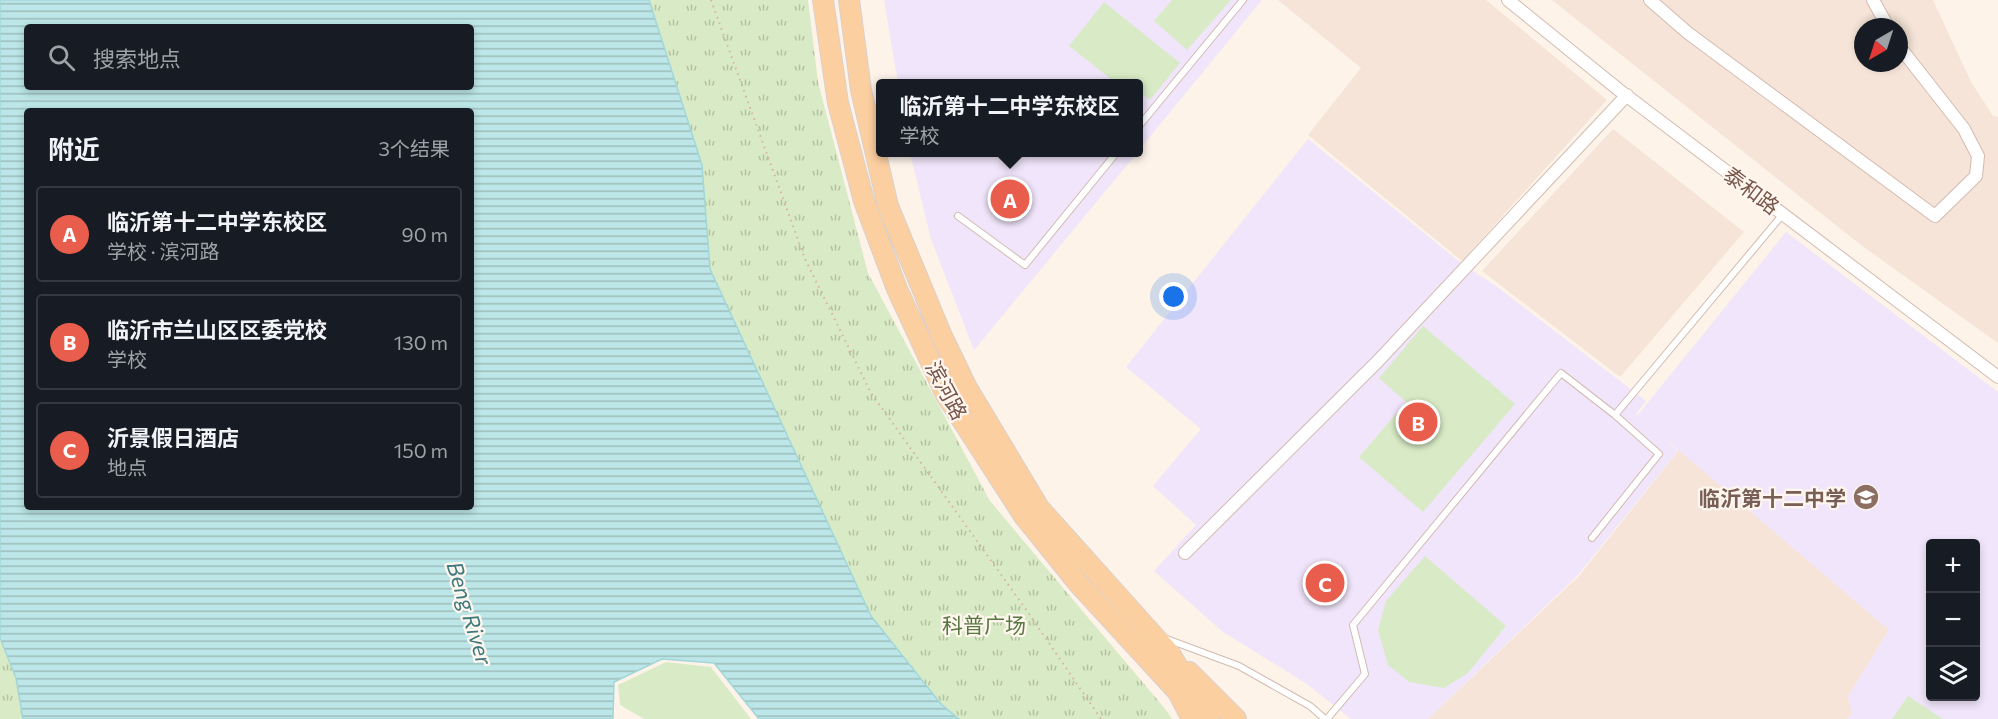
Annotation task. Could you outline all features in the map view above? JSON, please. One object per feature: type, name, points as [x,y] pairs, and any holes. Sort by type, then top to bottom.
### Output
[{"type":"main road","name":"滨河路","points":[[823,0],[838,104],[864,201],[897,289],[946,395],[1024,516],[1078,583],[1178,692],[1192,719]]},
{"type":"main road","name":"滨河路","points":[[849,0],[861,90],[876,154]]},
{"type":"main road","name":"滨河路","points":[[877,157],[888,206],[967,388],[1039,508],[1170,654],[1209,719]]},
{"type":"main road","points":[[1170,654],[1236,719]]},
{"type":"street","name":"泰和路","points":[[1508,0],[1627,95],[1998,377]]},
{"type":"street","points":[[1650,0],[1688,33],[1935,216],[1976,176],[1978,156],[1964,129],[1908,57]]},
{"type":"street","points":[[1873,0],[1883,18]]},
{"type":"street","points":[[1185,553],[1378,361],[1627,95]]},
{"type":"lane","points":[[1143,121],[1243,0]]},
{"type":"lane","points":[[958,216],[1024,265],[1115,157]]},
{"type":"lane","points":[[1615,415],[1783,214]]},
{"type":"lane","points":[[1155,636],[1170,639],[1239,666],[1310,706],[1326,719],[1365,674],[1353,625],[1561,373],[1615,415],[1659,454],[1592,538]]},
{"type":"path","points":[[711,0],[805,259],[871,393],[1025,608],[1101,719]]},
{"type":"shaded area","points":[[884,0],[1262,0],[1143,145],[1143,79],[897,79]]},
{"type":"shaded area","points":[[1278,0],[1486,0],[1607,100],[1462,261],[1308,135],[1361,68]]},
{"type":"shaded area","points":[[1552,0],[1933,0],[1971,82],[1993,116],[1998,117],[1998,343],[1861,245]]},
{"type":"shaded area","points":[[1613,129],[1744,232],[1620,377],[1482,271]]},
{"type":"shaded area","points":[[1308,139],[1461,263],[1496,286],[1646,401],[1636,414],[1637,416],[1786,232],[1998,392],[1998,719],[1846,719],[1852,715],[1848,696],[1889,630],[1662,436],[1678,451],[1578,575],[1428,719],[1351,719],[1307,684],[1223,632],[1154,571],[1196,525],[1153,486],[1201,429],[1126,367]]},
{"type":"shaded area","points":[[911,157],[1134,157],[974,350],[931,239]]},
{"type":"shaded area","points":[[1679,450],[1889,630],[1848,696],[1852,715],[1846,719],[1428,719],[1579,576]]},
{"type":"green space","name":"科普广场","points":[[649,0],[808,0],[818,82],[868,273],[990,501],[1172,719],[959,719],[941,704],[871,616],[710,269],[702,165]]},
{"type":"green space","points":[[1172,0],[1231,0],[1187,50],[1154,21]]},
{"type":"green space","points":[[1104,2],[1180,63],[1150,100],[1143,95],[1143,79],[1111,79],[1069,46]]},
{"type":"green space","points":[[1423,326],[1515,404],[1423,512],[1359,457],[1406,402],[1379,378]]},
{"type":"green space","points":[[1425,556],[1506,626],[1468,673],[1444,688],[1409,682],[1388,665],[1378,630],[1386,601]]},
{"type":"green space","points":[[0,594],[38,719],[0,719]]},
{"type":"green space","points":[[666,662],[711,667],[751,719],[644,719],[620,705],[618,685]]},
{"type":"green space","points":[[1908,696],[1943,719],[1892,719]]},
{"type":"water","name":"Beng River","points":[[0,0],[649,0],[702,165],[710,269],[871,616],[941,704],[959,719],[759,719],[714,663],[662,659],[614,682],[613,719],[23,719],[16,678],[0,638]]},
{"type":"place","name":"临沂第十二中学东校区","points":[[1010,199]]},
{"type":"place","name":"临沂市兰山区区委党校","points":[[1418,422]]},
{"type":"place","name":"临沂第十二中学","points":[[1866,497]]},
{"type":"place","name":"沂景假日酒店","points":[[1325,583]]}]
